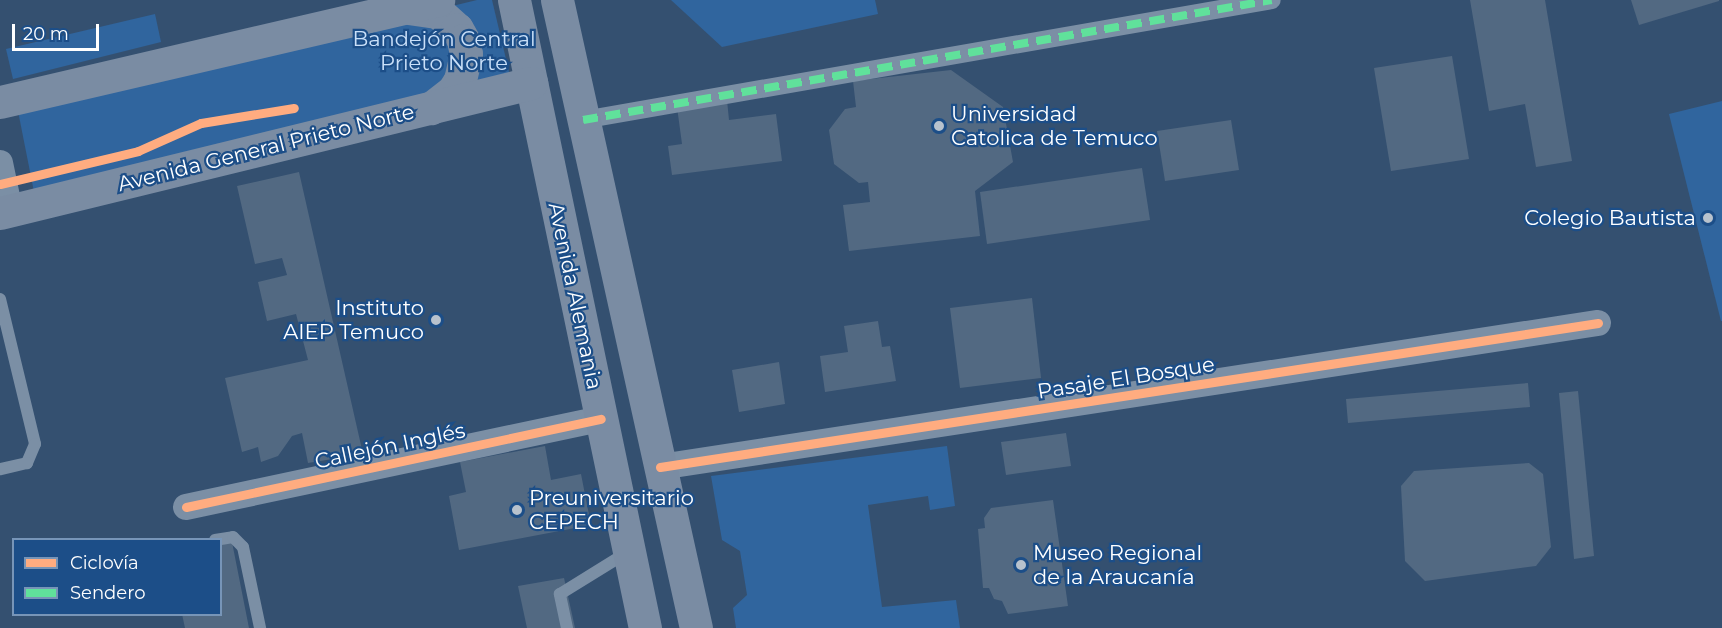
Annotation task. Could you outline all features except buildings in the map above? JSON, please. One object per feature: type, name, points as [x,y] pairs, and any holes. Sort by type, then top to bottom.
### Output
[{"type":"main road","points":[[0,102],[438,0]]},
{"type":"main road","name":"Avenida Alemania","points":[[514,0],[645,628]]},
{"type":"main road","points":[[545,0],[561,15],[696,628]]},
{"type":"main road","points":[[400,9],[426,8],[438,12],[453,24],[463,40],[465,54],[460,80],[431,108]]},
{"type":"main road","name":"Avenida General Prieto Norte","points":[[5,212],[531,83]]},
{"type":"street","points":[[584,120],[1272,0]]},
{"type":"street","points":[[0,163],[5,212]]},
{"type":"street","name":"Pasaje El Bosque","points":[[660,467],[1598,324]]},
{"type":"street","name":"Callejón Inglés","points":[[186,507],[601,419]]},
{"type":"lane","points":[[0,299],[35,444],[27,463],[0,468]]},
{"type":"lane","points":[[222,539],[233,537],[243,547],[260,628]]},
{"type":"lane","points":[[567,628],[560,594],[629,551]]},
{"type":"green space","name":"Bandejón Central Prieto Norte","points":[[477,0],[492,0],[510,76],[34,192],[18,111]]},
{"type":"green space","points":[[671,0],[875,0],[878,14],[722,47]]},
{"type":"green space","points":[[155,14],[161,42],[13,79],[6,49]]},
{"type":"green space","name":"Colegio Bautista","points":[[1722,101],[1722,321],[1721,321],[1669,114]]},
{"type":"green space","points":[[947,446],[955,506],[930,510],[928,496],[868,505],[882,607],[956,600],[960,628],[736,628],[733,608],[747,595],[740,551],[722,540],[711,476]]},
{"type":"marked path","points":[[583,120],[1272,0]]},
{"type":"cycle path","points":[[0,184],[138,151],[201,123],[294,108]]},
{"type":"cycle path","points":[[660,467],[1598,323]]},
{"type":"cycle path","points":[[186,507],[601,419]]},
{"type":"place","name":"Universidad Catolica de Temuco","points":[[939,126]]},
{"type":"place","name":"Colegio Bautista","points":[[1708,218]]},
{"type":"place","name":"Instituto AIEP Temuco","points":[[436,320]]},
{"type":"place","name":"Preuniversitario CEPECH","points":[[517,510]]},
{"type":"place","name":"Museo Regional de la Araucanía","points":[[1021,565]]}]
